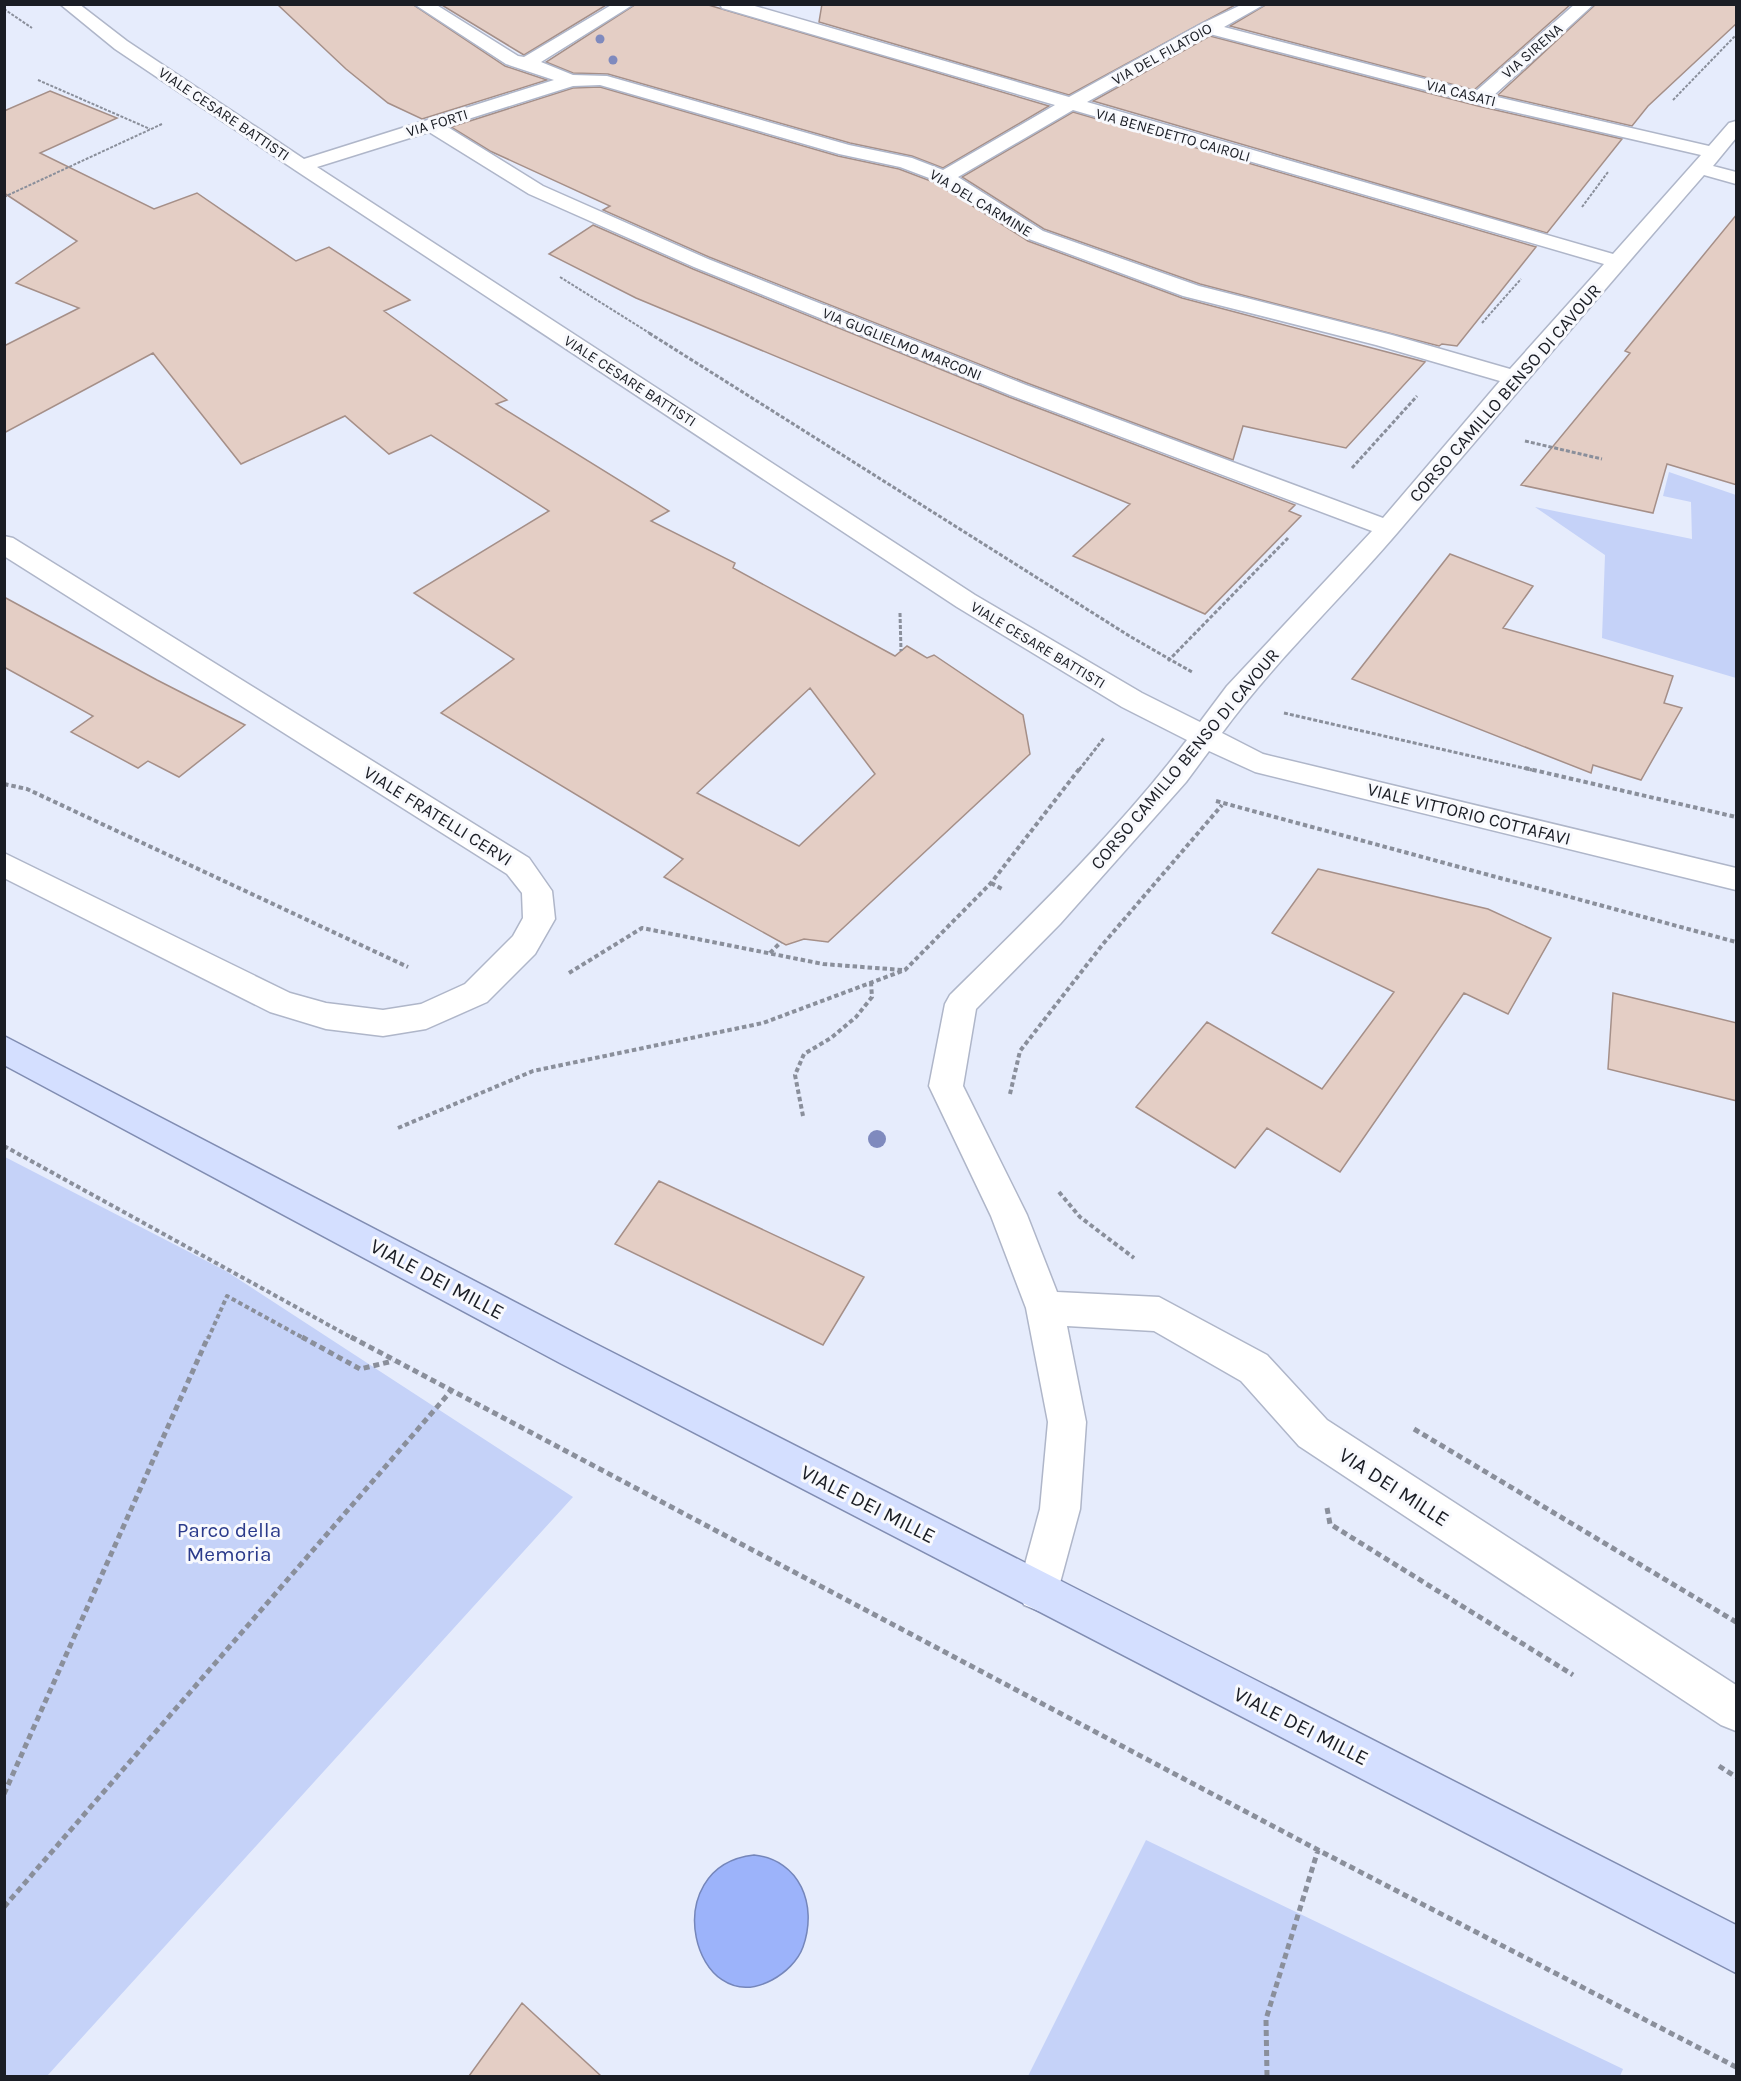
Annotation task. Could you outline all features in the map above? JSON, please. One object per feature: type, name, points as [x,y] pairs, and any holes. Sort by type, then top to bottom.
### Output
[{"type":"main road","name":"VIALE DEI MILLE","points":[[4,1049],[573,1351],[1737,1950]]},
{"type":"street","name":"VIALE CESARE BATTISTI","points":[[68,4],[121,45],[302,166],[966,601],[1091,678],[1205,737]]},
{"type":"street","name":"VIA DEL CARMINE","points":[[422,4],[512,60],[527,63],[571,81],[601,80],[846,150],[905,162],[944,177],[1036,235],[1169,283],[1384,340],[1515,378]]},
{"type":"street","points":[[527,63],[627,4]]},
{"type":"street","name":"VIA BENEDETTO CAIROLI","points":[[728,4],[1068,105],[1619,262]]},
{"type":"street","name":"VIA DEL FILATOIO","points":[[944,177],[1207,28],[1257,4]]},
{"type":"street","name":"VIA SIRENA","points":[[1479,98],[1586,4]]},
{"type":"street","name":"VIA CASATI","points":[[1207,28],[1479,98],[1709,161],[1737,178]]},
{"type":"street","name":"VIA FORTI","points":[[302,166],[571,81]]},
{"type":"street","name":"VIA GUGLIELMO MARCONI","points":[[431,125],[536,190],[701,263],[1018,390],[1388,528]]},
{"type":"street","name":"CORSO CAMILLO BENSO DI CAVOUR","points":[[1039,1590],[1060,1509],[1067,1422],[1045,1308],[1009,1215],[946,1086],[960,1004],[1049,916],[1176,775],[1237,693],[1388,528],[1515,378],[1737,127]]},
{"type":"street","name":"VIALE FRATELLI CERVI","points":[[4,544],[518,866],[537,891],[538,919],[524,945],[476,993],[426,1016],[383,1023],[326,1016],[292,1007],[4,864]]},
{"type":"street","name":"VIALE VITTORIO COTTAFAVI","points":[[1205,737],[1255,762],[1737,879]]},
{"type":"street","name":"VIA DEI MILLE","points":[[1045,1308],[1159,1314],[1254,1368],[1312,1433],[1737,1710]]},
{"type":"path","points":[[38,80],[150,129]]},
{"type":"path","points":[[4,197],[171,120]]},
{"type":"path","points":[[558,276],[1169,660],[1237,693],[1286,714],[1737,817]]},
{"type":"path","points":[[1516,440],[1602,459]]},
{"type":"path","points":[[899,603],[901,651]]},
{"type":"path","points":[[398,1128],[533,1071],[763,1023],[905,970],[991,883],[1108,733]]},
{"type":"path","points":[[4,784],[27,789],[49,799],[412,969],[466,998]]},
{"type":"path","points":[[1012,1101],[1010,1090],[1020,1051],[1103,944],[1222,805],[1737,942]]},
{"type":"path","points":[[560,978],[642,928],[823,964],[905,970]]},
{"type":"path","points":[[770,953],[782,942]]},
{"type":"path","points":[[803,1116],[795,1075],[804,1054],[831,1038],[856,1017],[872,997],[871,983]]},
{"type":"path","points":[[4,1146],[450,1392],[1318,1850],[1737,2067]]},
{"type":"path","points":[[1052,1183],[1080,1217],[1141,1263]]},
{"type":"path","points":[[4,1794],[227,1296],[360,1369],[393,1361]]},
{"type":"path","points":[[4,1907],[450,1392]]},
{"type":"path","points":[[1412,1428],[1737,1622]]},
{"type":"path","points":[[1267,2076],[1266,2019],[1318,1850]]},
{"type":"green space","points":[[1669,472],[1736,495],[1736,678],[1602,638],[1605,555],[1535,507],[1692,539],[1691,502],[1663,496]]},
{"type":"green space","name":"Parco della Memoria","points":[[5,1157],[226,1271],[573,1497],[47,2076],[4,2076]]},
{"type":"green space","points":[[1146,1840],[1623,2069],[1620,2076],[1028,2076]]},
{"type":"water","points":[[754,1855],[770,1859],[794,1875],[806,1901],[807,1931],[801,1952],[786,1970],[772,1980],[744,1987],[722,1980],[705,1962],[696,1937],[695,1910],[704,1885],[723,1865]]},
{"type":"building","points":[[277,4],[412,4],[505,66],[547,80],[422,119],[388,103],[346,69]]},
{"type":"building","points":[[440,4],[608,4],[524,55]]},
{"type":"building","points":[[636,4],[705,4],[1049,106],[943,168],[912,156],[850,143],[608,74],[573,73],[546,62]]},
{"type":"building","points":[[822,4],[1237,4],[1069,95],[819,22]]},
{"type":"building","points":[[1267,4],[1571,4],[1474,90],[1230,26]]},
{"type":"building","points":[[1596,4],[1737,4],[1737,23],[1648,106],[1632,126],[1498,95]]},
{"type":"building","points":[[1210,36],[1478,106],[1622,139],[1547,233],[1093,101]]},
{"type":"building","points":[[600,87],[838,156],[899,169],[936,183],[1028,241],[1182,298],[1425,362],[1346,448],[1243,426],[1233,460],[1027,383],[709,257],[603,210],[610,206],[490,151],[451,127],[573,88]]},
{"type":"building","points":[[50,91],[117,118],[40,153],[154,209],[197,193],[296,261],[329,247],[410,300],[384,311],[507,400],[496,404],[669,511],[651,521],[735,563],[733,568],[895,656],[907,646],[927,658],[934,655],[1023,715],[1030,754],[828,942],[804,939],[786,945],[664,877],[683,859],[441,713],[514,659],[414,593],[549,511],[431,435],[389,454],[345,416],[241,464],[153,353],[4,433],[4,346],[79,308],[16,283],[77,241],[4,193],[4,111]],"holes":[[[810,688],[875,774],[799,846],[697,793]]]},
{"type":"building","points":[[1073,112],[1536,247],[1457,346],[1442,344],[1439,346],[1200,284],[1044,229],[962,177]]},
{"type":"building","points":[[1737,214],[1737,485],[1667,464],[1653,513],[1521,485],[1630,353],[1625,351]]},
{"type":"building","points":[[593,225],[693,269],[1009,397],[1295,505],[1289,511],[1301,516],[1205,614],[1073,556],[1130,504],[636,298],[549,254]]},
{"type":"building","points":[[1450,554],[1533,586],[1503,628],[1673,676],[1664,703],[1682,708],[1641,780],[1593,765],[1591,773],[1352,679]]},
{"type":"building","points":[[4,597],[245,725],[179,777],[148,761],[138,768],[71,732],[93,716],[4,667]]},
{"type":"building","points":[[1318,869],[1488,909],[1551,938],[1508,1014],[1464,993],[1340,1172],[1267,1128],[1235,1168],[1136,1107],[1207,1022],[1322,1089],[1394,992],[1272,933]]},
{"type":"building","points":[[1613,993],[1737,1023],[1737,1101],[1608,1069]]},
{"type":"building","points":[[659,1181],[864,1277],[823,1345],[615,1244]]},
{"type":"building","points":[[522,2003],[601,2076],[469,2076]]}]
